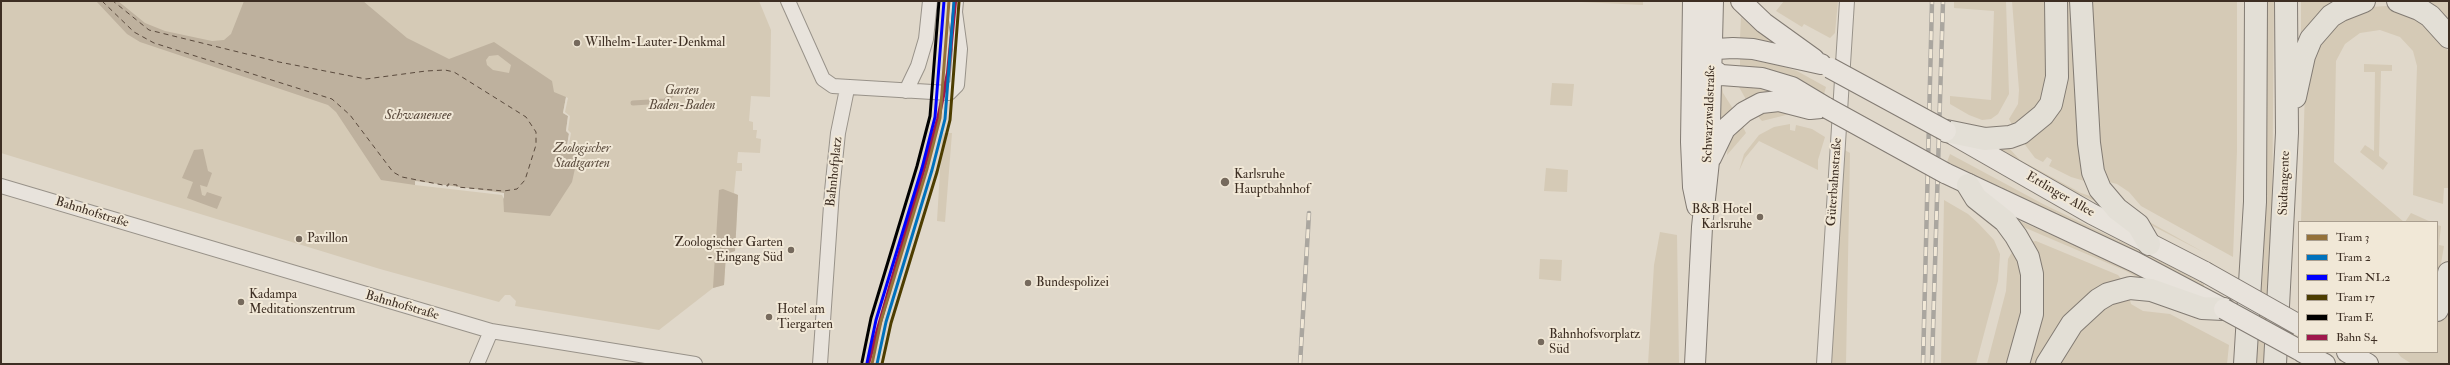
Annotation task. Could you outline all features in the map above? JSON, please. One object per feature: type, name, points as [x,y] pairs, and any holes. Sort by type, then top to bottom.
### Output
[{"type":"highway","points":[[1946,131],[1985,139],[2010,137],[2021,133],[2043,115],[2051,104],[2057,78],[2056,1]]},
{"type":"highway","points":[[2080,1],[2089,143],[2094,172],[2100,189],[2117,208],[2138,225],[2149,244]]},
{"type":"highway","name":"Südtangente","points":[[2275,364],[2286,133],[2286,1]]},
{"type":"highway","points":[[2286,133],[2304,56],[2311,39],[2331,16],[2341,10],[2364,1]]},
{"type":"highway","points":[[2398,1],[2419,9],[2430,16],[2449,37]]},
{"type":"highway","points":[[2245,364],[2254,202],[2255,4]]},
{"type":"highway","points":[[1968,185],[1976,198],[2005,220],[2028,257],[2033,292],[2032,314],[2018,364]]},
{"type":"highway","points":[[2438,308],[2445,292],[2449,273]]},
{"type":"highway","points":[[2047,364],[2072,324],[2098,300],[2108,294],[2130,288],[2151,290],[2224,309]]},
{"type":"main road","name":"Schwarzwaldstraße","points":[[1693,1],[1691,34],[1693,187],[1702,227]]},
{"type":"main road","name":"Schwarzwaldstraße","points":[[1695,364],[1702,227],[1709,161],[1707,60],[1713,1]]},
{"type":"main road","points":[[1741,1],[1764,23],[1825,66]]},
{"type":"main road","points":[[1691,34],[1707,60]]},
{"type":"main road","points":[[1691,79],[1707,60],[1723,48],[1753,49],[1825,66]]},
{"type":"main road","name":"Ettlinger Allee","points":[[1707,60],[1721,75],[1777,82],[1797,90],[1968,185],[2135,262],[2202,303]]},
{"type":"main road","name":"Ettlinger Allee","points":[[1825,66],[1946,131],[2149,244],[2205,272],[2298,324]]},
{"type":"main road","points":[[1709,161],[1725,129],[1744,112],[1761,103],[1779,101],[1810,109],[1827,108]]},
{"type":"main road","points":[[2224,309],[2298,349]]},
{"type":"main road","points":[[2304,353],[2325,364]]},
{"type":"main road","points":[[2349,353],[2368,364]]},
{"type":"street","points":[[788,1],[823,79],[833,86],[949,93],[954,90],[957,85],[960,49],[955,12],[956,1]]},
{"type":"street","points":[[906,91],[918,66],[926,39],[930,1]]},
{"type":"street","name":"Güterbahnstraße","points":[[1824,364],[1848,1]]},
{"type":"street","name":"Bahnhofplatz","points":[[820,364],[832,191],[838,133],[847,88]]},
{"type":"street","name":"Bahnhofstraße","points":[[1,186],[491,331],[695,364]]},
{"type":"street","points":[[477,364],[491,331]]},
{"type":"green space","name":"Zoologischer Stadtgarten","points":[[1,1],[759,1],[771,30],[770,97],[751,96],[749,121],[753,122],[753,130],[757,130],[756,138],[761,139],[760,153],[738,152],[737,163],[742,163],[742,171],[736,171],[734,193],[738,195],[735,251],[726,254],[724,285],[713,288],[659,330],[515,306],[516,301],[510,295],[505,295],[499,302],[380,269],[1,153]]},
{"type":"green space","points":[[1561,1],[1643,1],[1643,5]]},
{"type":"green space","points":[[1784,1],[1838,1],[1835,33],[1830,38],[1804,24],[1802,27],[1776,11]]},
{"type":"green space","points":[[1954,1],[2006,1],[2009,94],[1998,114],[1991,119],[1982,120],[1969,115],[1950,104],[1950,96],[1991,100],[1994,11],[1954,8]]},
{"type":"green space","points":[[2012,1],[2048,1],[2052,58],[2040,110],[2013,127],[2009,119],[2018,104],[2019,90]]},
{"type":"green space","points":[[2062,1],[2073,1],[2088,182],[2071,177],[2049,166],[2052,160],[2047,157],[2043,162],[2035,158],[2023,142],[2037,133]]},
{"type":"green space","points":[[2088,1],[2237,1],[2237,151],[2233,257],[2141,206],[2129,192],[2117,184],[2105,181],[2101,164]]},
{"type":"green space","points":[[2265,1],[2274,1],[2272,224],[2264,364],[2255,364],[2263,269],[2267,149]]},
{"type":"green space","points":[[2301,1],[2342,1],[2301,35]]},
{"type":"green space","points":[[2419,1],[2449,1],[2449,24]]},
{"type":"green space","points":[[2386,6],[2410,12],[2444,44],[2449,53],[2449,188],[2444,188],[2443,204],[2413,195],[2417,66],[2413,51],[2400,37],[2380,30],[2360,33],[2345,44],[2336,61],[2334,162],[2403,221],[2301,221],[2305,89],[2309,65],[2327,29],[2371,7]]},
{"type":"green space","points":[[1741,17],[1750,25],[1774,40],[1772,42],[1740,38]]},
{"type":"green space","points":[[1740,58],[1775,64],[1797,71],[1826,87],[1824,94],[1785,74],[1761,68],[1740,67]]},
{"type":"green space","points":[[2364,64],[2392,65],[2392,71],[2381,71],[2379,156],[2388,163],[2383,170],[2360,152],[2365,145],[2374,151],[2375,72],[2364,72]]},
{"type":"green space","points":[[1552,83],[1574,84],[1572,106],[1550,105]]},
{"type":"green space","points":[[1720,86],[1722,86],[1723,93],[1735,112],[1721,125],[1716,121]]},
{"type":"green space","points":[[1739,87],[1766,89],[1770,93],[1748,103]]},
{"type":"green space","points":[[1765,109],[1794,113],[1762,121],[1755,113]]},
{"type":"green space","points":[[1790,124],[1790,130],[1795,131],[1796,125],[1812,129],[1825,137],[1818,160],[1818,170],[1759,141],[1745,158],[1739,171],[1744,154],[1759,135],[1774,127]]},
{"type":"green space","points":[[1742,125],[1746,133],[1727,155],[1728,140]]},
{"type":"green space","points":[[944,133],[952,133],[945,222],[937,221],[942,137]]},
{"type":"green space","points":[[2007,146],[2020,160],[2081,193],[2096,198],[2097,202],[2065,188],[1999,151],[1997,147]]},
{"type":"green space","points":[[1843,149],[1850,153],[1846,364],[1830,364]]},
{"type":"green space","points":[[1950,154],[2043,204],[2157,259],[2204,284],[2204,288],[1985,182],[1947,162]]},
{"type":"green space","points":[[1546,168],[1568,170],[1567,192],[1544,191]]},
{"type":"green space","points":[[2121,199],[2144,219],[2205,253],[2145,222]]},
{"type":"green space","points":[[1944,200],[1968,214],[1979,224],[1994,240],[2000,254],[1998,281],[1976,364],[1941,364]]},
{"type":"green space","points":[[2411,213],[2429,221],[2406,221]]},
{"type":"green space","points":[[2020,221],[2123,267],[2145,279],[2140,279],[2126,271],[2021,226],[2018,223]]},
{"type":"green space","points":[[2438,225],[2441,226],[2439,245],[2444,246],[2438,281]]},
{"type":"green space","points":[[1660,232],[1677,235],[1679,364],[1648,364],[1654,265]]},
{"type":"green space","points":[[2036,241],[2118,275],[2124,282],[2037,364],[2026,364],[2029,242]]},
{"type":"green space","points":[[2015,247],[2025,276],[2025,306],[2012,364],[1987,364],[2006,291],[2008,259]]},
{"type":"green space","points":[[1540,259],[1562,260],[1561,281],[1539,279]]},
{"type":"green space","points":[[2129,296],[2131,304],[2143,311],[2170,314],[2229,345],[2227,364],[2055,364],[2094,313]]},
{"type":"green space","points":[[2449,299],[2449,364],[2412,364],[2401,357],[2398,353],[2438,353],[2438,319]]},
{"type":"water","name":"Schwanensee","points":[[96,1],[118,1],[145,23],[165,31],[212,41],[224,40],[231,34],[244,1],[363,1],[407,38],[449,59],[494,42],[552,81],[554,92],[566,97],[563,113],[568,116],[566,131],[569,133],[566,151],[578,155],[572,182],[550,216],[504,212],[503,193],[415,181],[415,185],[381,180],[336,112],[328,105],[140,42],[127,34]],"holes":[[[498,55],[511,65],[509,73],[493,70],[487,65],[486,60],[489,56]]]},
{"type":"water","points":[[203,149],[208,171],[212,173],[207,187],[200,185],[202,195],[205,196],[207,192],[222,197],[217,209],[187,198],[193,182],[182,178],[194,150]]},
{"type":"water","points":[[723,189],[738,195],[735,251],[726,254],[724,285],[713,288],[719,190]]},
{"type":"pier","points":[[566,97],[568,98],[565,112],[570,116],[568,130],[571,133],[568,150],[579,153],[578,155],[566,151],[569,134],[566,131],[568,116],[563,113]]},
{"type":"pier","points":[[415,181],[504,193],[504,199],[502,195],[415,185]]},
{"type":"waterway","points":[[633,103],[665,101],[678,89]]},
{"type":"ferry route","points":[[102,1],[134,32],[154,43],[332,99],[350,115],[393,172],[402,177],[448,186],[448,184],[457,185],[457,187],[504,191],[517,189],[525,180],[536,145],[536,132],[526,117],[454,72],[445,70],[426,71],[366,79],[279,62],[149,30],[113,1]]},
{"type":"railway","points":[[1923,364],[1932,1]]},
{"type":"railway","points":[[1932,364],[1943,1]]},
{"type":"railway","points":[[1300,364],[1309,213]]},
{"type":"tram line","name":"E","points":[[862,362],[871,318],[917,166],[930,116],[939,1]]},
{"type":"tram line","name":"NL2","points":[[867,363],[876,320],[922,168],[935,117],[944,1]]},
{"type":"tram line","name":"3","points":[[872,364],[881,321],[927,169],[940,118],[949,1]]},
{"type":"tram line","name":"2","points":[[877,364],[886,322],[932,170],[945,119],[954,1]]},
{"type":"tram line","name":"17","points":[[882,364],[891,323],[937,172],[950,120],[959,2]]},
{"type":"rail line","name":"S4","points":[[868,364],[938,119],[948,73],[955,2]]},
{"type":"place","name":"Wilhelm-Lauter-Denkmal","points":[[577,43]]},
{"type":"place","name":"Karlsruhe Hauptbahnhof","points":[[1225,182]]},
{"type":"place","name":"B&B Hotel Karlsruhe","points":[[1760,217]]},
{"type":"place","name":"Pavillon","points":[[299,239]]},
{"type":"place","name":"Zoologischer Garten - Eingang Süd","points":[[791,250]]},
{"type":"place","name":"Bundespolizei","points":[[1028,283]]},
{"type":"place","name":"Kadampa Meditationszentrum","points":[[241,302]]},
{"type":"place","name":"Hotel am Tiergarten","points":[[769,317]]},
{"type":"place","name":"Bahnhofsvorplatz Süd","points":[[1541,342]]},
{"type":"park label","name":"Garten Baden-Baden","points":[[682,98]]}]
